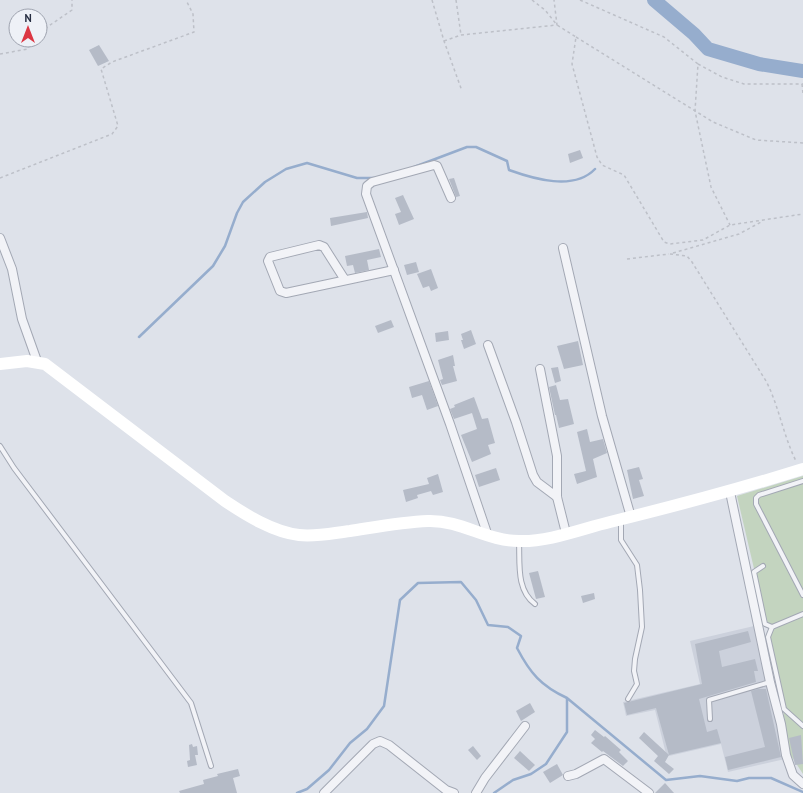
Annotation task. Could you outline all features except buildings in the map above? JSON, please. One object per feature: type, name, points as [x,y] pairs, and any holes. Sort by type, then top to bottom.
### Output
[{"type":"street","points":[[451,198],[437,166],[434,165],[372,182],[367,186],[366,194],[450,424],[488,536]]},
{"type":"street","points":[[0,238],[12,269],[22,319],[36,361]]},
{"type":"street","points":[[344,280],[324,247],[319,245],[270,257],[268,261],[280,291],[284,293],[394,270]]},
{"type":"street","points":[[563,248],[626,518]]},
{"type":"street","points":[[488,346],[516,422],[533,476],[537,482],[557,497]]},
{"type":"street","points":[[0,364],[36,361],[45,364],[225,501],[256,519],[285,532],[298,535],[323,535],[380,526],[438,521],[462,525],[488,536],[519,541],[541,539],[802,474]]},
{"type":"street","points":[[540,370],[557,456],[557,497],[566,533]]},
{"type":"street","points":[[730,492],[789,767],[792,775],[803,784]]},
{"type":"street","points":[[476,793],[485,778],[525,726]]},
{"type":"street","points":[[324,793],[373,744],[380,741],[389,745],[446,790],[454,793]]},
{"type":"street","points":[[568,776],[576,774],[604,759],[649,793]]},
{"type":"lane","points":[[0,446],[14,468],[191,703],[211,766]]},
{"type":"lane","points":[[802,474],[758,495],[756,498],[756,504],[803,596]]},
{"type":"lane","points":[[626,518],[621,540],[637,565],[642,627],[635,659],[634,671],[637,684],[628,699]]},
{"type":"lane","points":[[519,541],[521,585],[528,599],[535,604]]},
{"type":"lane","points":[[763,566],[754,572],[765,624],[772,627]]},
{"type":"lane","points":[[803,614],[772,627],[768,637],[784,709],[803,726]]},
{"type":"lane","points":[[710,720],[709,700],[770,682]]},
{"type":"path","points":[[48,26],[72,10],[72,0]]},
{"type":"path","points":[[0,178],[112,134],[118,126],[100,69],[112,62],[194,32],[193,14],[186,0]]},
{"type":"path","points":[[432,0],[444,41],[462,91]]},
{"type":"path","points":[[456,0],[461,35]]},
{"type":"path","points":[[532,0],[545,10],[557,25],[713,122],[756,140],[803,143]]},
{"type":"path","points":[[554,0],[557,25]]},
{"type":"path","points":[[580,0],[664,37],[698,64],[722,77],[744,84],[802,84],[803,94]]},
{"type":"path","points":[[444,41],[461,35],[557,25]]},
{"type":"path","points":[[576,37],[572,64],[597,156],[602,165],[624,175],[664,242],[670,244],[703,240],[730,225],[803,214]]},
{"type":"path","points":[[0,54],[28,48]]},
{"type":"path","points":[[698,64],[695,111],[711,187],[730,225]]},
{"type":"path","points":[[627,259],[670,254],[739,234],[765,220]]},
{"type":"path","points":[[670,254],[687,256],[692,262],[766,381],[772,392],[784,434],[802,474]]},
{"type":"shaded area","points":[[754,626],[785,759],[728,772],[721,744],[669,756],[666,754],[655,710],[626,716],[623,702],[700,684],[690,641]]},
{"type":"green space","points":[[803,476],[803,774],[790,754],[774,654],[737,496]]},
{"type":"waterway","points":[[654,0],[694,34],[708,49],[759,64],[803,71]]},
{"type":"waterway","points":[[414,167],[467,147],[476,147],[507,161],[509,170],[530,177],[554,181],[576,180],[586,176],[595,169]]},
{"type":"waterway","points":[[139,337],[213,266],[225,246],[237,213],[243,202],[265,182],[286,169],[307,163],[357,178],[375,178]]},
{"type":"waterway","points":[[297,793],[307,789],[329,770],[350,743],[367,729],[384,706],[400,600],[418,583],[461,582],[476,600],[488,625],[508,627],[521,636],[517,648],[537,678],[550,689],[567,698],[666,780],[700,776],[737,781],[749,778],[771,778],[803,792]]},
{"type":"waterway","points":[[494,793],[513,780],[531,774],[546,764],[567,732],[567,699]]}]
